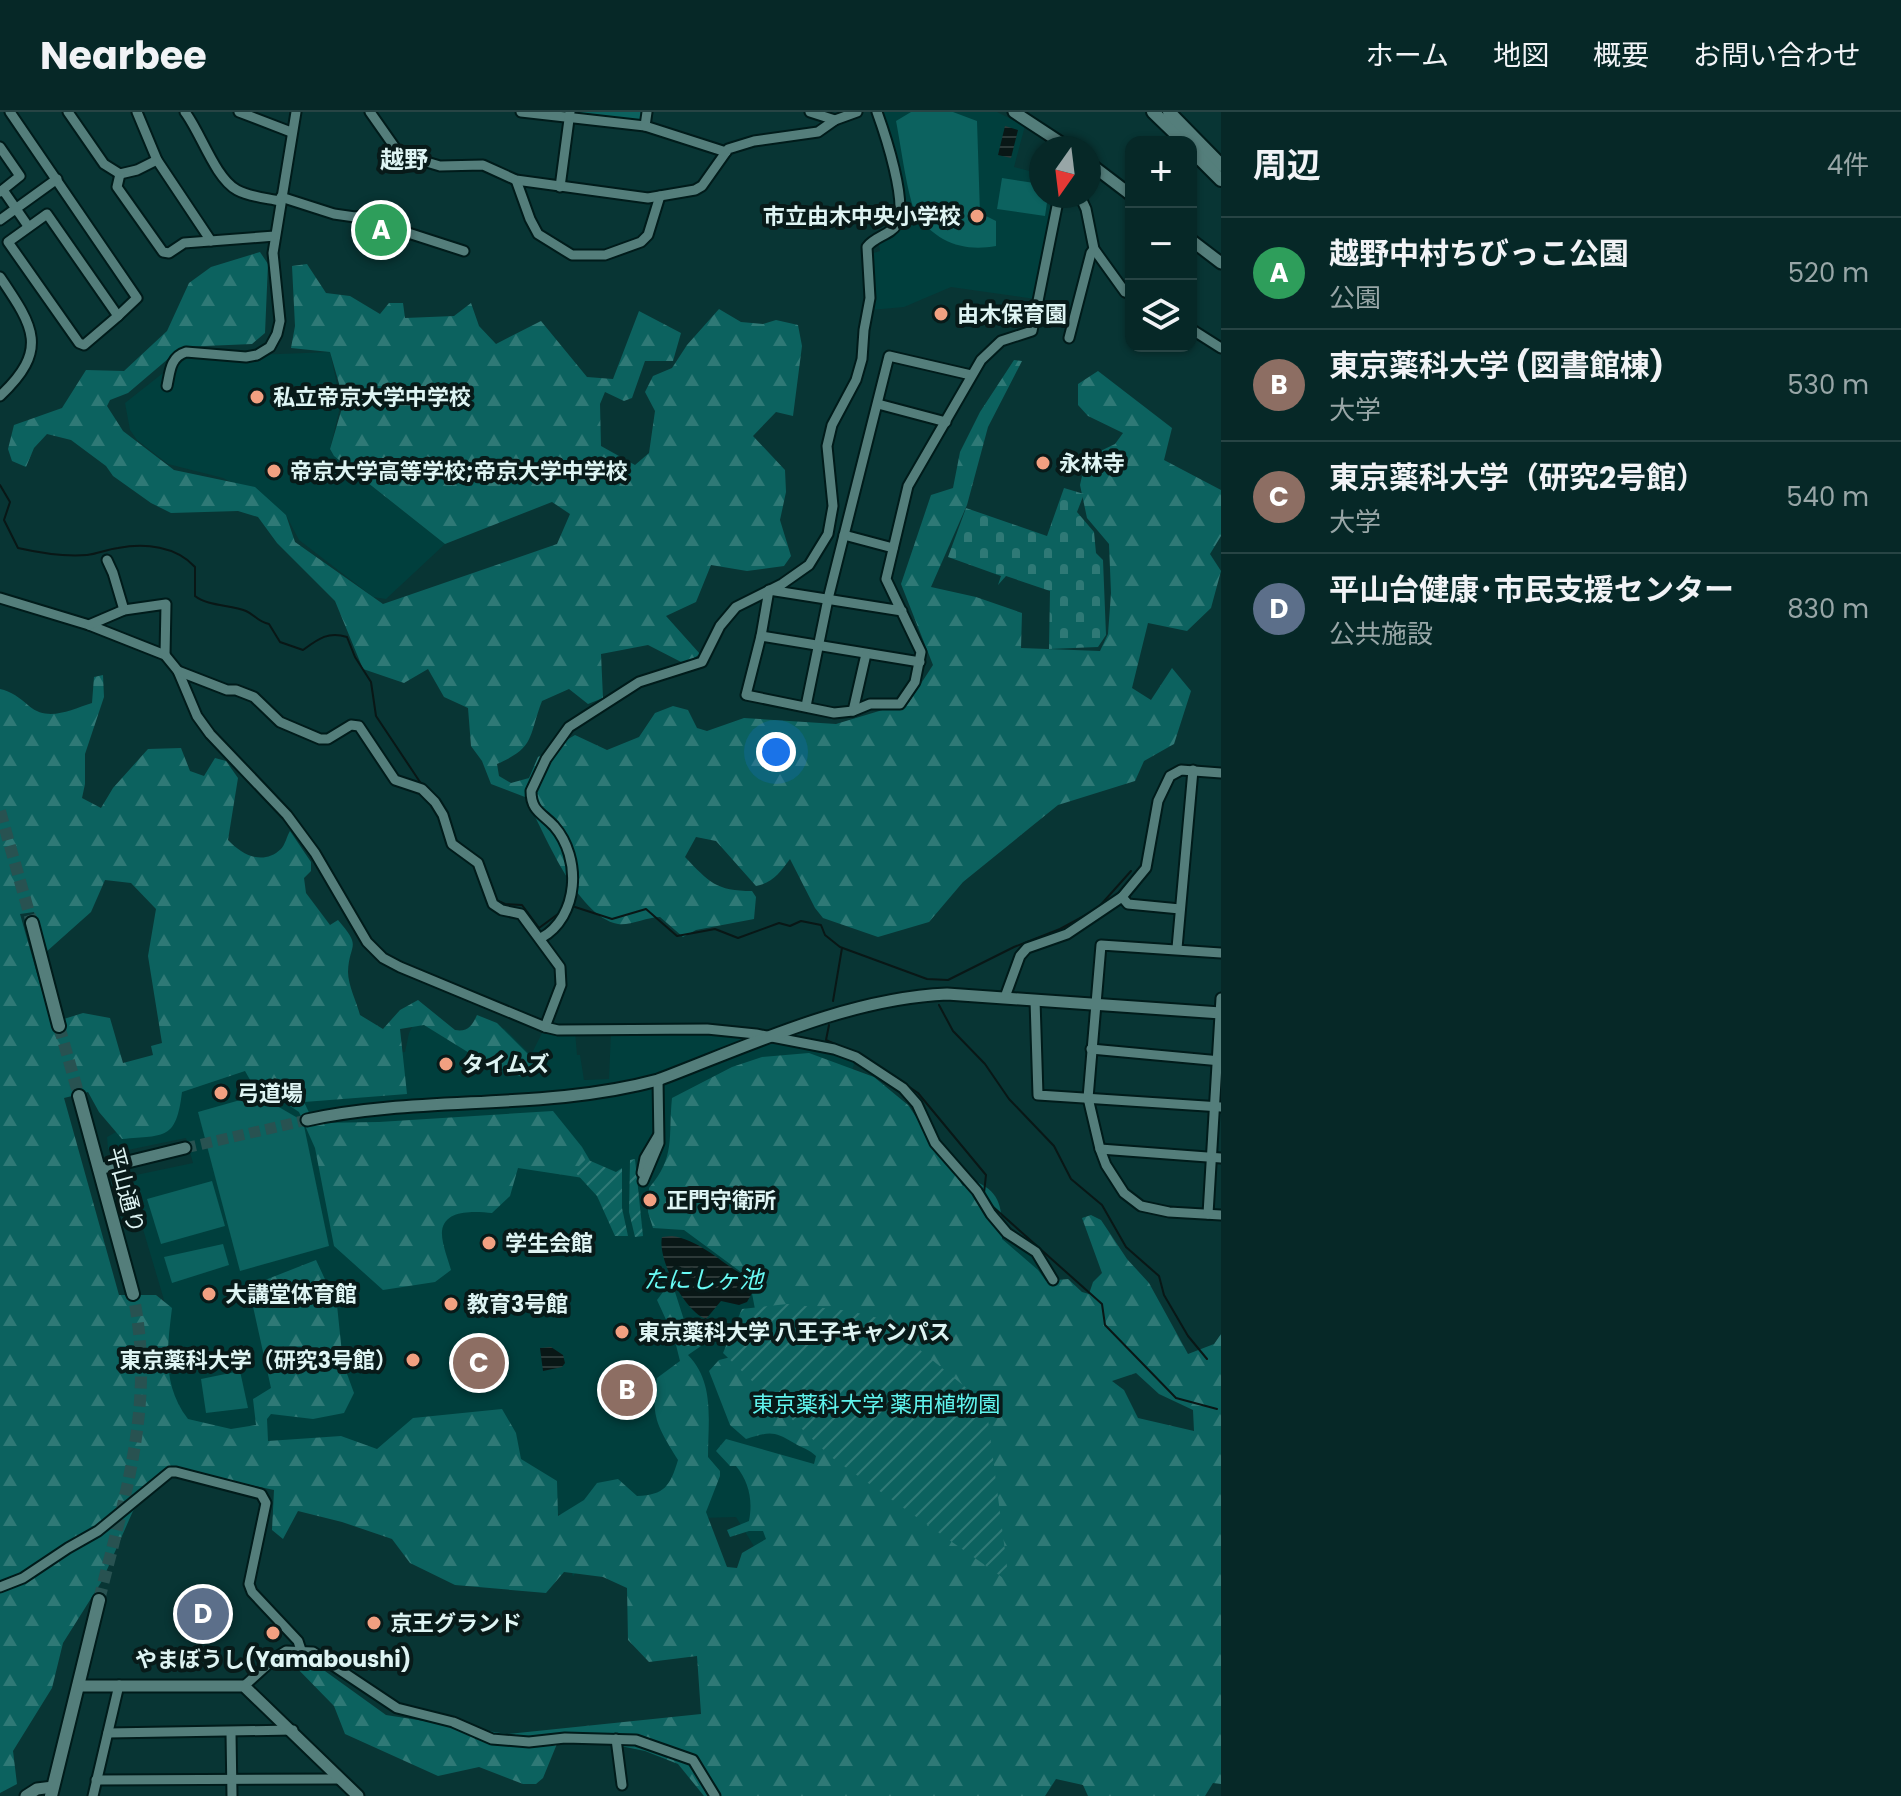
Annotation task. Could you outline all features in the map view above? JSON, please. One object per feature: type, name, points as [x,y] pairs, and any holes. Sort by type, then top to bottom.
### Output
[{"type":"main road","points":[[1153,112],[1178,136]]},
{"type":"main road","points":[[1169,112],[1221,165]]},
{"type":"main road","points":[[1197,156],[1221,180]]},
{"type":"main road","points":[[32,923],[59,1026]]},
{"type":"main road","name":"平山通り","points":[[79,1096],[133,1294]]},
{"type":"main road","points":[[52,1792],[99,1600]]},
{"type":"street","points":[[10,112],[137,298],[118,316],[84,345],[79,343],[8,242],[47,214],[118,316]]},
{"type":"street","points":[[68,112],[104,164],[120,174],[157,160]]},
{"type":"street","points":[[137,112],[157,160],[211,241]]},
{"type":"street","points":[[239,112],[291,132]]},
{"type":"street","points":[[167,386],[172,363],[178,354],[257,355],[270,347],[277,334],[280,321],[273,253],[296,112]]},
{"type":"street","points":[[370,112],[396,149],[406,156],[440,166],[483,165],[516,180],[648,198],[702,186],[728,149],[754,141],[818,132],[835,120],[857,112]]},
{"type":"street","points":[[521,112],[569,115],[645,126],[726,152]]},
{"type":"street","points":[[645,126],[647,112]]},
{"type":"street","points":[[810,112],[835,120]]},
{"type":"street","points":[[541,938],[552,932],[569,906],[572,883],[572,866],[564,844],[554,826],[536,813],[531,801],[536,780],[561,737],[588,713],[639,682],[702,662],[720,626],[736,607],[809,565],[824,543],[832,519],[833,485],[827,446],[832,425],[856,380],[862,359],[870,298],[867,247],[873,239],[895,228],[899,220],[894,169],[877,112]]},
{"type":"street","points":[[1014,112],[1050,136]]},
{"type":"street","points":[[188,113],[202,136],[207,153],[234,188],[251,195],[280,199],[334,214],[355,217],[370,214],[383,218],[399,230],[464,251]]},
{"type":"street","points":[[560,187],[569,115]]},
{"type":"street","points":[[0,147],[20,176],[2,191],[28,226]]},
{"type":"street","points":[[1101,172],[1125,190]]},
{"type":"street","points":[[120,174],[117,187],[163,252],[169,253],[184,243],[275,236]]},
{"type":"street","points":[[0,220],[57,179]]},
{"type":"street","points":[[516,180],[538,234],[572,255],[583,257],[605,255],[641,242],[648,235],[660,196]]},
{"type":"street","points":[[769,590],[746,695],[834,713],[853,711],[870,704],[900,704],[915,682],[921,652],[886,579],[908,486],[971,375],[991,349],[1001,341],[1032,331],[1057,208]]},
{"type":"street","points":[[1083,208],[1094,249],[1125,292]]},
{"type":"street","points":[[1197,245],[1221,263]]},
{"type":"street","points":[[1069,338],[1094,249]]},
{"type":"street","points":[[0,277],[26,316],[32,339],[23,372],[0,396]]},
{"type":"street","points":[[1197,333],[1221,348]]},
{"type":"street","points":[[806,706],[828,599],[889,356],[971,375]]},
{"type":"street","points":[[878,404],[946,422]]},
{"type":"street","points":[[844,535],[893,548]]},
{"type":"street","points":[[107,560],[124,610]]},
{"type":"street","points":[[769,590],[902,611]]},
{"type":"street","points":[[0,598],[89,625],[165,655],[178,671],[197,716],[210,734],[287,815],[315,853],[367,942],[383,958],[545,1027],[579,1031],[707,1029],[775,1036],[856,1057],[903,1088],[917,1104],[935,1143],[977,1191],[1007,1233],[1036,1252],[1053,1280]]},
{"type":"street","points":[[89,625],[124,610],[166,604],[165,655]]},
{"type":"street","points":[[761,636],[920,662]]},
{"type":"street","points":[[853,711],[866,654]]},
{"type":"street","points":[[178,671],[254,697],[280,722],[320,739],[328,739],[351,725],[359,726],[395,780],[422,789],[435,802],[443,815],[452,844],[478,863],[493,904],[502,910],[521,914],[560,967],[561,985],[545,1027]]},
{"type":"street","points":[[1005,997],[1020,956],[1027,948],[1067,934],[1122,897],[1146,868],[1158,801],[1170,776],[1181,770],[1221,773]]},
{"type":"street","points":[[1177,948],[1193,770]]},
{"type":"street","points":[[1122,897],[1128,904],[1180,909]]},
{"type":"street","points":[[1221,953],[1101,945],[1088,1098],[1100,1149],[1124,1193],[1141,1206],[1169,1212],[1221,1215]]},
{"type":"street","points":[[307,1120],[368,1111],[577,1096],[658,1080],[775,1036],[884,1000],[947,994],[1221,1013]]},
{"type":"street","points":[[1208,1214],[1216,1158],[1221,998]]},
{"type":"street","points":[[1035,1000],[1038,1095],[1218,1107]]},
{"type":"street","points":[[1091,1049],[1219,1061]]},
{"type":"street","points":[[658,1080],[659,1133]]},
{"type":"street","points":[[99,1169],[185,1148]]},
{"type":"street","points":[[1100,1149],[1216,1158]]},
{"type":"street","points":[[0,1587],[23,1578],[98,1531],[170,1472],[176,1472],[261,1494],[266,1503],[249,1584],[252,1592],[298,1641],[301,1650]]},
{"type":"street","points":[[244,1686],[286,1651],[313,1652],[397,1708],[453,1722],[492,1739],[529,1742],[565,1738],[636,1740],[693,1760],[715,1796]]},
{"type":"street","points":[[93,1796],[119,1685]]},
{"type":"street","points":[[78,1686],[244,1686],[358,1796]]},
{"type":"street","points":[[108,1733],[293,1730]]},
{"type":"street","points":[[231,1733],[232,1796]]},
{"type":"street","points":[[616,1739],[622,1785]]},
{"type":"street","points":[[96,1780],[340,1779]]},
{"type":"street","points":[[26,1796],[37,1789],[52,1792]]},
{"type":"shaded area","name":"市立由木中央小学校","points":[[881,112],[997,112],[1025,126],[1014,167],[1029,171],[1029,208],[1054,208],[1035,299],[951,287],[904,307],[871,310],[875,299],[870,254],[880,251],[878,241],[896,233],[902,222],[893,146]]},
{"type":"shaded area","name":"帝京大学高等学校;帝京大学中学校","points":[[330,352],[341,403],[330,449],[334,456],[445,544],[386,599],[373,597],[299,540],[286,515],[266,500],[223,478],[168,464],[137,440],[130,430],[125,403],[182,358]]},
{"type":"shaded area","name":"東京薬科大学 八王子キャンパス","points":[[423,1006],[487,1056],[504,1028],[531,1055],[545,1027],[575,1031],[584,1080],[609,1079],[611,1031],[707,1029],[856,1057],[851,1075],[881,1143],[921,1112],[935,1143],[991,1214],[1036,1252],[1047,1268],[1053,1307],[755,1548],[736,1517],[632,1520],[585,1554],[573,1577],[567,1554],[565,1514],[528,1517],[153,1429],[167,1325],[164,1300],[132,1192],[136,1175],[193,1163],[186,1138],[118,1152],[108,1149],[107,1137],[143,1117],[162,1090],[302,1057],[405,1052],[409,1033]]},
{"type":"green space","points":[[575,112],[642,112],[641,120]]},
{"type":"green space","points":[[911,112],[953,112],[977,121],[980,213],[996,221],[996,246],[972,247],[951,243],[932,231],[916,213],[907,184],[896,121]]},
{"type":"green space","points":[[1002,178],[1029,182],[1029,208],[1046,208],[1045,216],[997,209]]},
{"type":"green space","points":[[260,252],[268,264],[265,333],[252,344],[182,347],[128,393],[110,400],[107,406],[123,431],[174,470],[255,487],[286,515],[295,542],[383,604],[557,544],[570,514],[552,502],[445,544],[334,456],[330,449],[344,401],[330,352],[291,348],[295,326],[292,266],[307,264],[326,293],[350,296],[380,314],[389,303],[403,303],[405,318],[454,316],[471,303],[479,326],[496,344],[541,321],[587,377],[613,379],[639,311],[681,333],[673,361],[645,361],[632,398],[624,401],[605,392],[600,404],[601,446],[635,465],[649,453],[655,411],[645,392],[653,376],[672,368],[687,345],[719,309],[741,322],[763,324],[776,320],[798,325],[802,346],[793,416],[776,412],[753,436],[785,470],[786,492],[780,520],[791,556],[784,566],[747,571],[711,565],[696,602],[666,616],[700,654],[685,664],[648,645],[601,654],[603,698],[588,704],[569,689],[542,701],[525,746],[497,764],[499,776],[511,783],[529,778],[538,757],[575,735],[607,750],[639,737],[655,713],[673,706],[688,710],[697,728],[707,731],[744,718],[836,724],[909,702],[933,665],[901,584],[931,495],[953,488],[960,452],[980,412],[1014,360],[1022,361],[988,427],[967,505],[931,587],[976,597],[1022,613],[1021,648],[1100,651],[1108,634],[1111,593],[1109,544],[1087,518],[1080,485],[1086,458],[1115,444],[1123,433],[1088,416],[1078,405],[1078,384],[1098,371],[1172,428],[1164,460],[1221,490],[1221,536],[1210,554],[1221,571],[1211,608],[1187,631],[1148,623],[1132,688],[1151,700],[1172,668],[1191,691],[1174,744],[1144,761],[1135,781],[1058,805],[963,882],[929,922],[878,937],[823,918],[790,859],[772,880],[756,886],[716,841],[696,837],[685,857],[721,887],[752,891],[756,897],[754,919],[696,930],[683,937],[660,917],[622,924],[603,918],[588,906],[575,889],[525,797],[491,784],[482,761],[471,746],[468,708],[444,697],[428,669],[404,683],[363,669],[335,601],[277,543],[258,517],[238,511],[171,513],[113,476],[106,466],[71,440],[47,434],[34,448],[26,467],[12,461],[8,449],[14,425],[62,408],[86,370],[124,371],[167,331],[189,283],[211,267]]},
{"type":"green space","points":[[1064,488],[1084,494],[1077,512],[1094,532],[1096,553],[1103,560],[1106,635],[1098,647],[1049,649],[1050,591],[1006,576],[998,585],[1001,576],[948,557],[966,508],[1047,536]]},
{"type":"green space","points":[[103,675],[104,697],[85,754],[82,798],[101,808],[113,788],[148,749],[181,748],[190,771],[204,776],[215,758],[226,761],[238,778],[228,840],[246,854],[267,857],[281,849],[290,831],[311,862],[311,871],[304,878],[306,893],[330,925],[338,920],[352,941],[348,977],[360,1015],[383,1029],[400,1010],[418,1000],[455,1030],[463,1030],[477,1015],[497,1023],[535,1061],[535,1073],[522,1077],[479,1059],[424,1025],[400,1029],[407,1094],[304,1102],[314,1123],[553,1111],[595,1169],[590,1179],[518,1168],[510,1196],[492,1213],[462,1213],[449,1218],[444,1224],[443,1240],[451,1270],[435,1282],[383,1290],[334,1246],[315,1148],[299,1112],[253,1085],[245,1071],[182,1092],[180,1108],[172,1127],[149,1137],[122,1139],[99,1112],[88,1092],[64,1098],[119,1295],[156,1295],[172,1308],[168,1352],[170,1380],[188,1419],[231,1429],[256,1425],[253,1399],[271,1388],[252,1302],[260,1282],[316,1260],[337,1305],[343,1363],[354,1393],[344,1413],[313,1419],[271,1414],[267,1419],[268,1441],[341,1436],[377,1449],[413,1418],[502,1409],[516,1433],[521,1459],[557,1481],[558,1516],[584,1500],[597,1483],[618,1479],[637,1496],[654,1494],[669,1483],[678,1460],[655,1412],[657,1378],[680,1361],[674,1337],[657,1300],[666,1288],[675,1292],[684,1320],[701,1333],[701,1346],[688,1355],[703,1378],[709,1416],[708,1457],[720,1471],[706,1512],[727,1567],[737,1568],[742,1553],[766,1539],[763,1531],[749,1531],[730,1537],[727,1530],[749,1521],[750,1499],[747,1485],[736,1466],[730,1466],[716,1451],[726,1439],[814,1464],[816,1456],[776,1434],[746,1439],[730,1425],[709,1371],[719,1360],[739,1355],[760,1335],[749,1278],[684,1230],[653,1228],[648,1212],[649,1188],[658,1177],[667,1156],[672,1098],[732,1067],[762,1057],[809,1053],[874,1077],[908,1105],[963,1186],[977,1182],[992,1192],[1001,1212],[1002,1239],[1038,1270],[1046,1281],[1068,1279],[1082,1292],[1089,1294],[1093,1282],[1102,1273],[1082,1218],[1091,1215],[1101,1220],[1127,1259],[1149,1283],[1188,1354],[1214,1344],[1221,1334],[1221,1784],[1213,1783],[1205,1796],[1088,1796],[1083,1785],[1056,1779],[1045,1796],[704,1796],[678,1764],[645,1751],[561,1734],[543,1778],[536,1784],[523,1784],[479,1767],[438,1776],[345,1734],[334,1706],[292,1663],[318,1666],[386,1715],[507,1734],[701,1714],[697,1656],[649,1662],[628,1640],[627,1588],[603,1577],[564,1572],[546,1593],[455,1585],[410,1563],[392,1539],[342,1522],[298,1511],[283,1539],[272,1530],[274,1490],[189,1472],[156,1484],[133,1511],[102,1581],[63,1643],[52,1688],[13,1751],[17,1784],[0,1793],[0,689],[15,695],[36,711],[59,713],[92,703],[94,677]],"holes":[[[105,880],[131,883],[156,909],[148,956],[162,1043],[151,1046],[153,1055],[123,1063],[110,1018],[83,1013],[51,1023],[20,914],[34,912],[45,953],[91,912]],[[1136,1373],[1159,1394],[1193,1410],[1194,1431],[1138,1418],[1124,1390],[1112,1381]]]},
{"type":"green space","points":[[258,1095],[303,1121],[329,1246],[240,1271],[198,1112]]},
{"type":"green space","points":[[586,1159],[616,1172],[622,1168],[622,1208],[628,1236],[615,1236],[597,1196],[574,1171]]},
{"type":"green space","points":[[635,1159],[643,1236],[635,1237],[629,1212],[630,1160]]},
{"type":"green space","points":[[212,1181],[225,1226],[161,1244],[147,1199]]},
{"type":"green space","points":[[223,1244],[229,1265],[172,1283],[164,1257]]},
{"type":"green space","name":"東京薬科大学 薬用植物園","points":[[787,1304],[850,1311],[882,1319],[986,1404],[1009,1582],[831,1457],[723,1353],[742,1309]]},
{"type":"green space","points":[[240,1371],[248,1408],[206,1413],[201,1379]]},
{"type":"water","points":[[1005,126],[1018,130],[1011,158],[998,155]]},
{"type":"water","name":"たにしヶ池","points":[[672,1236],[693,1242],[749,1278],[752,1293],[747,1302],[739,1305],[721,1301],[706,1319],[698,1314],[682,1296],[668,1271],[662,1237]]},
{"type":"water","points":[[551,1347],[563,1355],[565,1363],[562,1367],[543,1371],[540,1348]]},
{"type":"waterway","points":[[0,485],[10,502],[4,520],[18,548],[78,555],[128,547],[149,546],[169,550],[195,567],[195,596],[206,602],[249,613],[269,624],[280,642],[303,650],[329,636],[347,637],[371,682],[376,716],[422,785]]},
{"type":"waterway","points":[[456,840],[481,861]]},
{"type":"waterway","points":[[575,907],[612,919],[646,909],[677,936],[715,929],[738,938],[779,923],[790,926],[801,921],[821,925],[825,935],[840,947],[927,979],[948,980],[1097,909],[1131,871]]},
{"type":"waterway","points":[[496,900],[522,905],[539,928],[558,914]]},
{"type":"waterway","points":[[833,1001],[842,948]]},
{"type":"waterway","points":[[939,1005],[953,1031],[985,1064],[1009,1099],[1054,1146],[1071,1179],[1102,1205],[1126,1247],[1159,1276],[1164,1295],[1188,1336],[1207,1359]]},
{"type":"waterway","points":[[829,1025],[826,1040],[837,1045]]},
{"type":"waterway","points":[[865,1058],[899,1080]]},
{"type":"waterway","points":[[905,1084],[918,1093],[986,1175],[984,1193]]},
{"type":"waterway","points":[[991,1205],[1102,1304],[1105,1325],[1176,1398],[1217,1409]]},
{"type":"tunnel","points":[[0,811],[32,923]]},
{"type":"tunnel","points":[[59,1026],[79,1096]]},
{"type":"tunnel","points":[[185,1148],[307,1120]]},
{"type":"tunnel","points":[[99,1600],[127,1486],[139,1411],[141,1373],[133,1294]]},
{"type":"place","name":"市立由木中央小学校","points":[[977,216]]},
{"type":"place","name":"越野中村ちびっこ公園","points":[[381,230]]},
{"type":"place","name":"由木保育園","points":[[941,314]]},
{"type":"place","name":"私立帝京大学中学校","points":[[257,397]]},
{"type":"place","name":"永林寺","points":[[1043,463]]},
{"type":"place","name":"帝京大学高等学校;帝京大学中学校","points":[[274,471]]},
{"type":"place","name":"タイムズ","points":[[446,1064]]},
{"type":"place","name":"弓道場","points":[[221,1093]]},
{"type":"place","name":"正門守衛所","points":[[650,1200]]},
{"type":"place","name":"学生会館","points":[[489,1243]]},
{"type":"place","name":"大講堂体育館","points":[[209,1294]]},
{"type":"place","name":"教育3号館","points":[[451,1304]]},
{"type":"place","name":"東京薬科大学 八王子キャンパス","points":[[622,1332]]},
{"type":"place","name":"東京薬科大学（研究3号館）","points":[[413,1360]]},
{"type":"place","name":"東京薬科大学（研究2号館）","points":[[479,1363]]},
{"type":"place","name":"東京薬科大学 (図書館棟)","points":[[627,1390]]},
{"type":"place","name":"平山台健康･市民支援センター","points":[[203,1614]]},
{"type":"place","name":"京王グランド","points":[[374,1623]]},
{"type":"place","name":"やまぼうし(Yamaboushi)","points":[[273,1633]]},
{"type":"district","name":"越野","points":[[404,160]]}]
